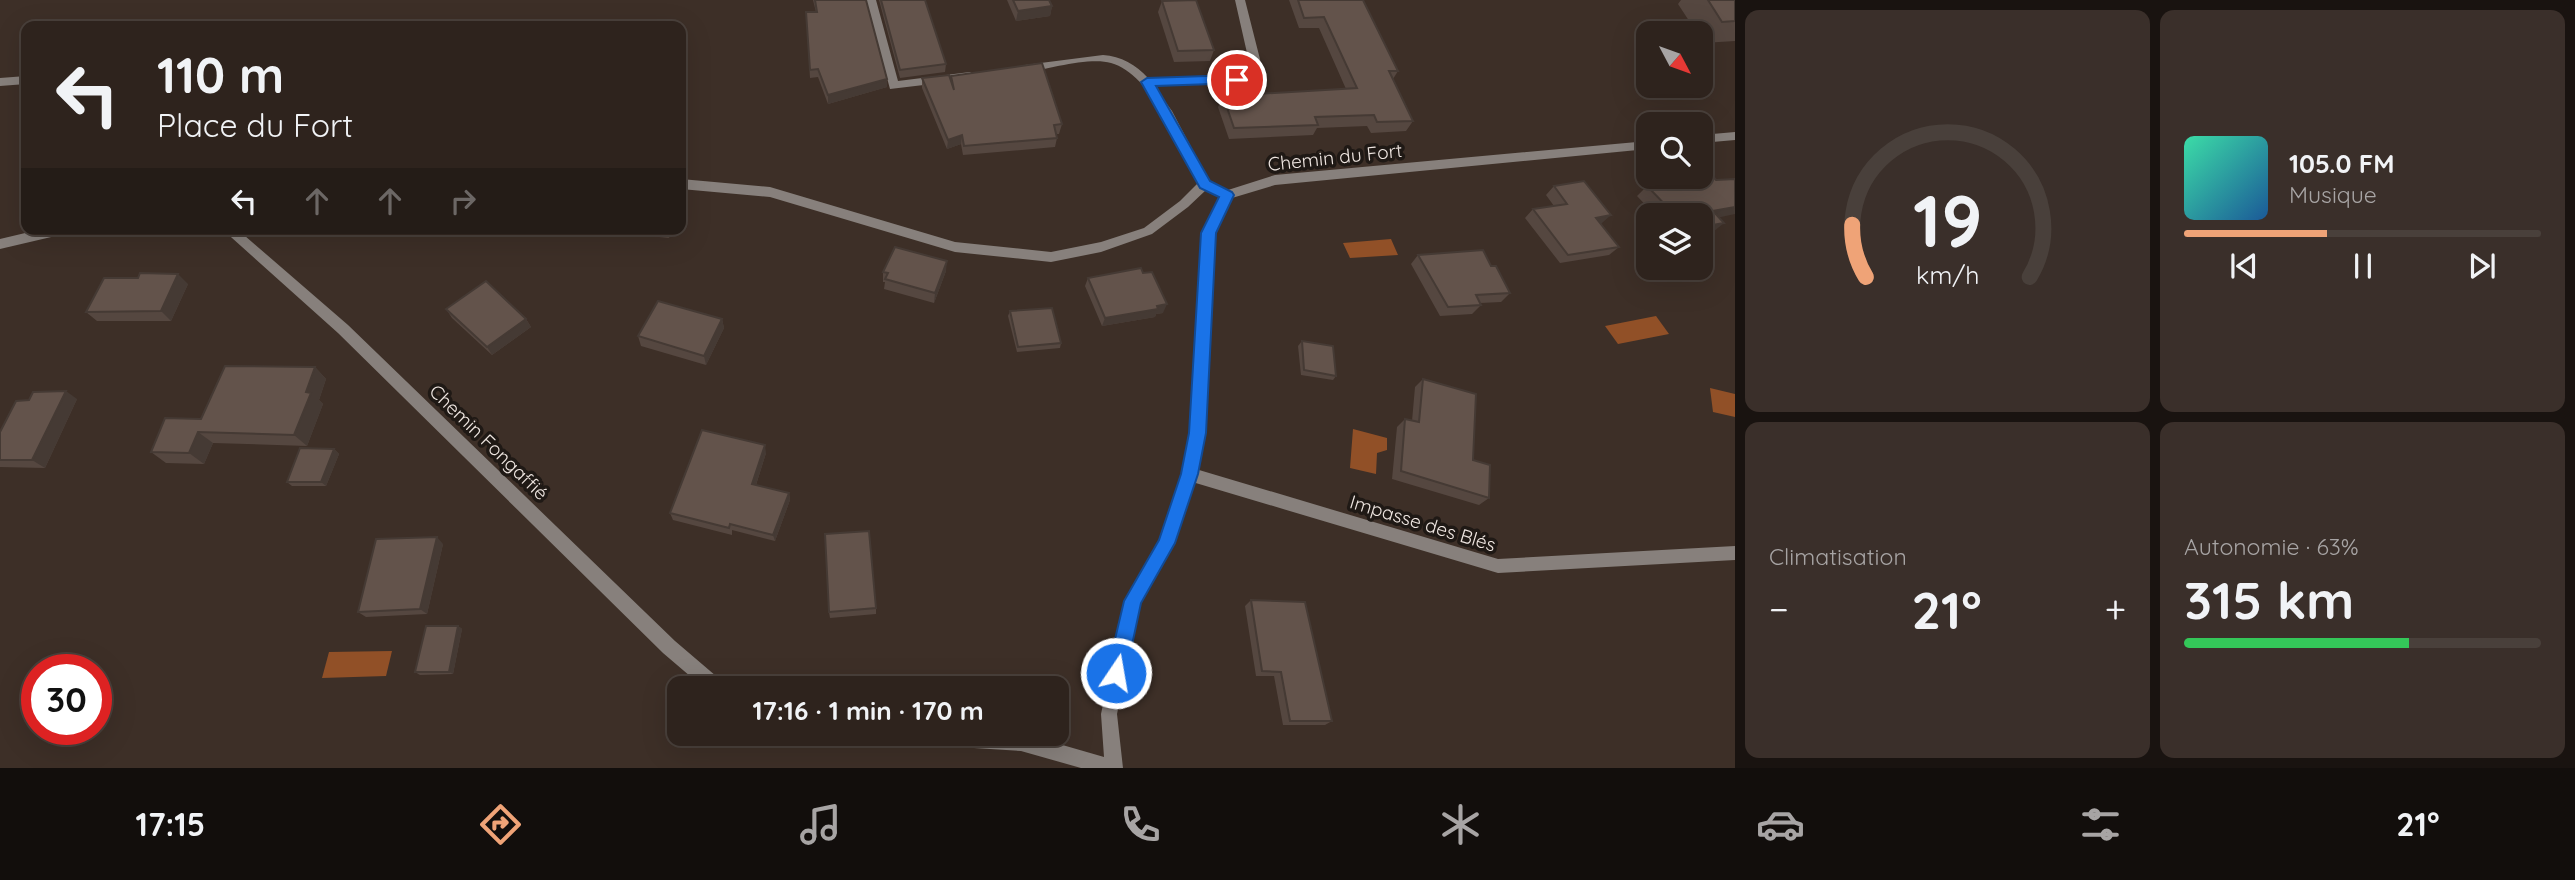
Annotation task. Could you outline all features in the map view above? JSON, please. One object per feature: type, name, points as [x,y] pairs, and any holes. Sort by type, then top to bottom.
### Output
[{"type":"street","points":[[871,0],[894,86],[987,74]]},
{"type":"street","points":[[1147,82],[1259,79],[1240,0]]},
{"type":"street","points":[[1014,71],[1107,58],[1125,63],[1147,82],[1205,184],[1227,195],[1209,233],[1197,433],[1189,474],[1167,543],[1133,601],[1109,714],[1112,768],[1035,746]]},
{"type":"street","points":[[0,82],[21,80]]},
{"type":"street","points":[[1713,138],[1735,136]]},
{"type":"street","name":"Chemin du Fort","points":[[1227,195],[1275,180],[1636,146]]},
{"type":"street","points":[[686,184],[770,192],[955,247],[1051,257],[1101,247],[1148,231],[1184,205],[1205,184]]},
{"type":"street","points":[[0,244],[38,235]]},
{"type":"street","name":"Chemin Fongaffié","points":[[235,235],[343,329],[669,647],[703,676]]},
{"type":"street","name":"Impasse des Blés","points":[[1189,474],[1498,566],[1735,553]]},
{"type":"shaded area","points":[[1391,239],[1398,255],[1350,258],[1343,243]]},
{"type":"shaded area","points":[[1656,316],[1669,334],[1618,344],[1605,326]]},
{"type":"shaded area","points":[[1710,388],[1735,394],[1735,417],[1713,412]]},
{"type":"shaded area","points":[[1353,429],[1387,438],[1387,450],[1377,453],[1376,474],[1350,468]]},
{"type":"shaded area","points":[[392,651],[386,676],[322,678],[329,652]]},
{"type":"building","points":[[815,0],[866,0],[887,79],[828,95],[818,69],[810,70],[806,12],[817,12]]},
{"type":"building","points":[[881,0],[925,0],[946,64],[900,70]]},
{"type":"building","points":[[1013,0],[1049,0],[1052,6],[1018,11]]},
{"type":"building","points":[[1196,0],[1214,50],[1178,51],[1162,1]]},
{"type":"building","points":[[1298,0],[1363,0],[1398,71],[1389,71],[1413,121],[1377,122],[1374,115],[1315,117],[1318,125],[1234,128],[1223,96],[1357,88],[1324,17],[1304,18]]},
{"type":"building","points":[[1708,0],[1735,0],[1735,21],[1722,22]]},
{"type":"building","points":[[1042,63],[1062,124],[1054,125],[1057,138],[964,146],[962,135],[948,140],[922,78],[949,75],[954,90],[951,76]]},
{"type":"building","points":[[1713,176],[1716,180],[1735,179],[1735,207],[1713,211],[1713,203],[1663,203],[1650,189],[1713,189]]},
{"type":"building","points":[[1584,181],[1611,215],[1596,218],[1619,247],[1568,255],[1533,209],[1567,204],[1554,186]]},
{"type":"building","points":[[1713,211],[1724,223],[1713,225]]},
{"type":"building","points":[[895,247],[947,261],[935,293],[885,279],[888,273],[883,272]]},
{"type":"building","points":[[1483,250],[1491,266],[1496,266],[1510,293],[1476,295],[1481,305],[1448,307],[1418,255]]},
{"type":"building","points":[[1141,268],[1143,273],[1152,272],[1167,304],[1157,306],[1158,309],[1105,318],[1088,278]]},
{"type":"building","points":[[140,273],[178,274],[161,311],[86,312],[104,278],[138,278]]},
{"type":"building","points":[[486,281],[526,319],[487,347],[446,309]]},
{"type":"building","points":[[658,301],[722,319],[704,356],[638,336]]},
{"type":"building","points":[[1052,308],[1061,343],[1018,347],[1010,311]]},
{"type":"building","points":[[1302,341],[1333,346],[1336,376],[1304,370]]},
{"type":"building","points":[[225,366],[315,367],[306,392],[311,393],[294,435],[198,432],[189,453],[151,452],[165,418],[201,419]]},
{"type":"building","points":[[1423,379],[1476,394],[1473,460],[1490,465],[1489,498],[1401,471],[1405,419],[1419,422]]},
{"type":"building","points":[[66,391],[32,460],[0,460],[0,432],[16,401],[29,400],[33,392]]},
{"type":"building","points":[[702,430],[765,445],[752,484],[789,493],[773,535],[730,524],[729,528],[670,513]]},
{"type":"building","points":[[300,448],[334,449],[321,482],[287,482]]},
{"type":"building","points":[[869,531],[876,608],[829,612],[825,534]]},
{"type":"building","points":[[437,537],[420,609],[358,612],[376,539]]},
{"type":"building","points":[[1251,600],[1305,602],[1332,721],[1290,721],[1281,672],[1262,671]]},
{"type":"building","points":[[426,626],[458,626],[449,672],[415,672]]},
{"type":"route","points":[[1116,673],[1133,601],[1167,543],[1189,474],[1197,433],[1209,233],[1227,195],[1205,184],[1147,82],[1237,80]]}]
